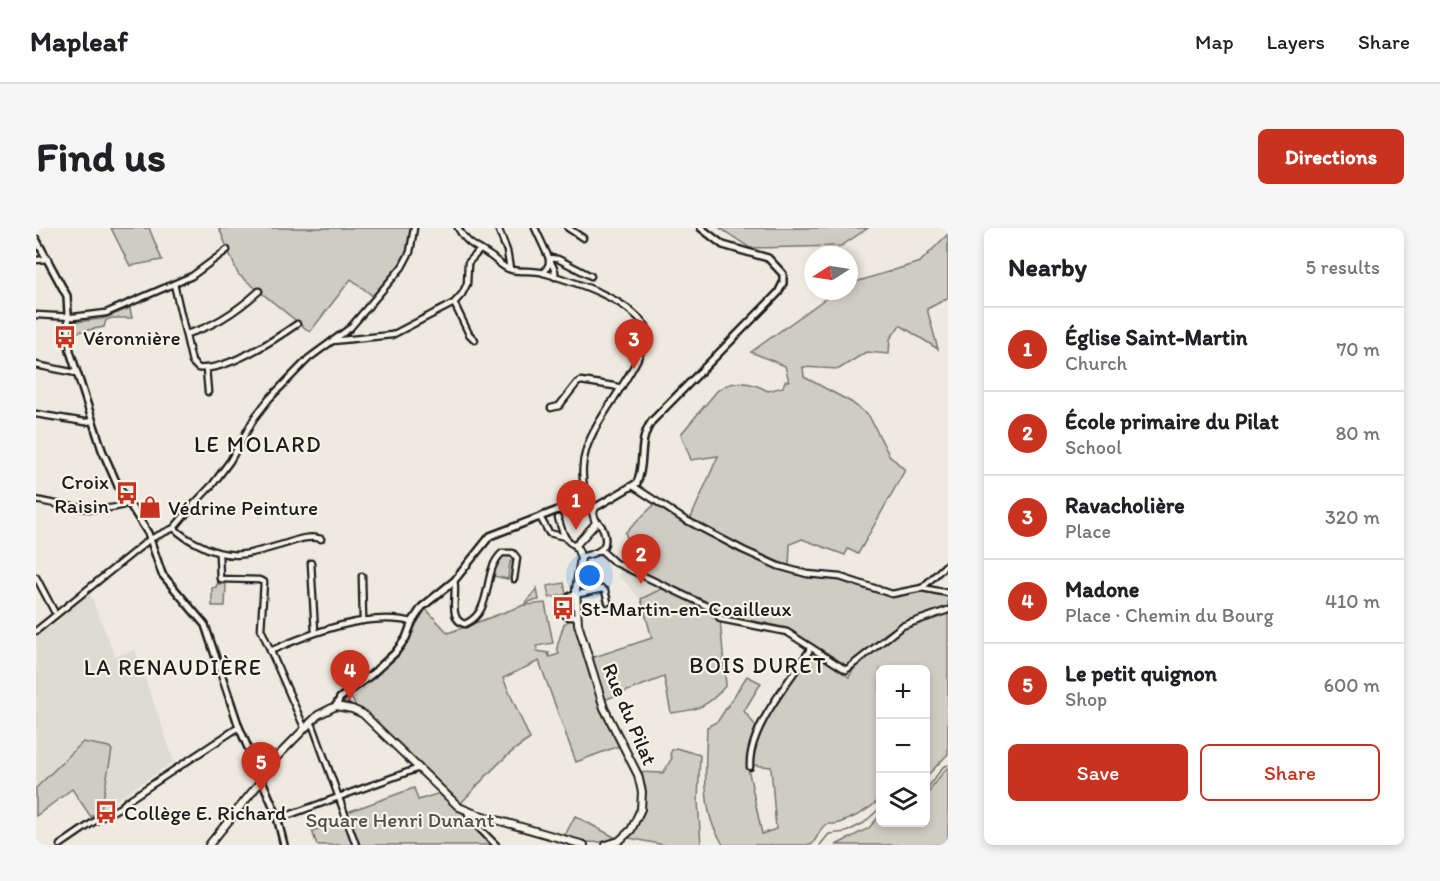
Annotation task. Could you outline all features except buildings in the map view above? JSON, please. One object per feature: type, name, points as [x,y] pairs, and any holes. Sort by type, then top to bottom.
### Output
[{"type":"main road","points":[[581,557],[576,545],[594,527],[595,507]]},
{"type":"main road","name":"Rue du Pilat","points":[[581,557],[577,580],[577,617],[604,708],[638,775],[642,792],[641,809],[631,830],[619,840],[606,845]]},
{"type":"main road","points":[[209,845],[247,799],[273,761],[324,710],[336,706],[363,714],[455,804],[468,811],[584,845]]},
{"type":"street","points":[[36,631],[69,602],[150,539],[174,528],[230,461],[255,417],[269,399],[309,358],[350,328],[402,267],[410,252],[414,228]]},
{"type":"street","points":[[458,228],[468,242],[479,251],[510,269],[544,273],[602,294],[634,314],[645,324],[646,334],[643,346],[621,388],[599,421],[586,450],[581,475],[585,505]]},
{"type":"street","points":[[498,228],[507,251],[510,269]]},
{"type":"street","points":[[535,228],[556,272],[555,277]]},
{"type":"street","points":[[568,228],[583,238]]},
{"type":"street","points":[[336,706],[340,698],[371,675],[395,653],[406,638],[412,622],[422,607],[454,581],[490,536],[558,510],[585,505],[595,507],[633,486],[640,476],[644,436],[648,426],[778,292],[783,283],[783,274],[768,258],[723,244],[701,228]]},
{"type":"street","points":[[36,239],[67,296],[69,343],[76,373],[110,469],[144,525],[162,574],[205,625],[239,727],[278,819],[284,845]]},
{"type":"street","points":[[36,315],[68,317],[106,313],[174,284],[206,267],[227,250]]},
{"type":"street","points":[[332,341],[388,336],[454,303],[467,284],[468,263],[479,251]]},
{"type":"street","points":[[544,273],[549,258]]},
{"type":"street","points":[[549,258],[556,258],[591,276]]},
{"type":"street","points":[[36,260],[48,259]]},
{"type":"street","points":[[174,284],[194,365],[201,369],[255,351],[297,324]]},
{"type":"street","points":[[186,334],[202,329],[229,315],[259,291]]},
{"type":"street","points":[[454,303],[469,334],[475,340]]},
{"type":"street","points":[[36,365],[76,373]]},
{"type":"street","points":[[207,368],[208,392]]},
{"type":"street","points":[[551,408],[559,406],[581,381],[621,388]]},
{"type":"street","points":[[36,414],[85,422],[92,420]]},
{"type":"street","points":[[633,486],[681,518],[778,566],[807,574],[840,577],[892,594],[922,588],[948,593]]},
{"type":"street","points":[[36,500],[98,508],[118,507],[129,503]]},
{"type":"street","points":[[540,517],[548,532],[565,537]]},
{"type":"street","points":[[552,522],[558,519],[569,543],[576,545]]},
{"type":"street","points":[[581,557],[601,550],[604,546],[605,534],[596,520]]},
{"type":"street","points":[[174,528],[190,540],[219,554],[238,556],[306,538],[321,539]]},
{"type":"street","points":[[601,550],[614,562],[709,607],[722,619],[783,630],[847,670],[880,641],[902,626],[948,610]]},
{"type":"street","points":[[454,581],[456,618],[465,624],[478,616],[493,566],[502,553],[513,553],[517,558],[514,579]]},
{"type":"street","points":[[219,554],[220,579],[264,582],[260,625],[270,651],[307,725],[313,726],[356,845]]},
{"type":"street","points":[[311,563],[315,632]]},
{"type":"street","points":[[922,588],[948,563]]},
{"type":"street","points":[[362,576],[363,621]]},
{"type":"street","points":[[36,577],[54,611]]},
{"type":"street","points":[[577,617],[567,617],[565,613],[570,596],[602,589],[605,591],[608,602]]},
{"type":"street","points":[[270,651],[315,632],[363,621],[412,622]]},
{"type":"street","points":[[750,767],[760,728],[810,647]]},
{"type":"street","points":[[60,845],[98,819],[121,807],[129,799],[239,727]]},
{"type":"street","points":[[278,819],[419,768]]},
{"type":"street","points":[[468,811],[470,819],[496,845]]},
{"type":"shaded area","points":[[624,569],[662,588],[641,599],[618,575]]},
{"type":"shaded area","points":[[89,591],[115,656],[135,650],[174,761],[106,807],[102,807],[112,754],[109,747],[83,742],[36,788],[36,637]]},
{"type":"green space","points":[[111,228],[149,228],[162,260],[130,266]]},
{"type":"green space","points":[[219,228],[416,228],[416,230],[407,259],[389,283],[373,296],[351,279],[310,332],[238,274]]},
{"type":"green space","points":[[720,228],[868,228],[841,246],[750,248]]},
{"type":"green space","points":[[948,234],[948,298],[927,309],[938,349],[900,325],[890,339],[889,354],[866,352],[839,369],[803,367],[804,377],[851,402],[869,416],[889,455],[905,470],[858,554],[848,549],[845,555],[802,539],[790,544],[789,566],[690,520],[718,456],[691,460],[681,434],[717,391],[729,384],[755,385],[768,391],[783,387],[785,381],[789,381],[785,366],[751,352],[823,300],[858,300],[858,281],[920,262]]},
{"type":"green space","points":[[130,308],[132,318],[112,318],[106,320],[104,327],[72,333],[74,322],[102,319]]},
{"type":"green space","points":[[655,504],[740,553],[804,577],[838,578],[891,595],[921,590],[948,595],[948,608],[905,621],[886,633],[848,667],[792,631],[766,623],[725,617],[713,607],[617,562],[634,554],[625,533]]},
{"type":"green space","points":[[509,555],[514,560],[510,562],[508,579],[493,576],[495,566],[501,557]]},
{"type":"green space","points":[[564,583],[566,595],[549,598],[547,586]]},
{"type":"green space","points":[[217,584],[226,584],[225,606],[212,606],[212,588]]},
{"type":"green space","points":[[537,588],[539,600],[531,601],[526,605],[545,603],[553,643],[537,646],[537,651],[549,653],[550,657],[559,654],[557,647],[564,624],[570,620],[574,621],[603,713],[619,746],[576,762],[539,661],[503,678],[530,739],[501,761],[461,803],[356,706],[352,699],[346,700],[352,706],[345,704],[344,699],[404,648],[425,608],[448,633],[524,605]]},
{"type":"green space","points":[[663,588],[712,611],[720,620],[726,685],[708,703],[671,713],[664,677],[604,700],[591,658],[652,638],[641,599]]},
{"type":"green space","points":[[948,612],[948,754],[930,773],[930,665],[876,665],[876,803],[856,816],[837,824],[825,825],[811,845],[723,845],[714,828],[708,805],[707,727],[718,721],[747,676],[761,683],[744,711],[758,729],[748,768],[762,834],[776,829],[771,767],[751,763],[755,747],[775,704],[812,651],[849,677],[881,642],[914,623]]},
{"type":"green space","points":[[83,742],[109,747],[112,750],[101,810],[91,817],[72,789],[36,816],[36,788]]},
{"type":"green space","points":[[676,748],[700,755],[698,801],[701,845],[664,845],[629,838],[641,816],[644,803],[643,785],[638,772],[663,773],[672,758],[670,754],[672,750]]},
{"type":"green space","points":[[275,750],[276,752],[264,767],[260,767],[257,758]]},
{"type":"green space","points":[[948,768],[948,845],[836,845],[869,828],[876,820],[876,827],[930,827],[930,789]]},
{"type":"green space","name":"Square Henri Dunant","points":[[414,788],[418,800],[440,793],[494,845],[317,845],[312,831],[344,820],[342,814]]},
{"type":"green space","points":[[575,816],[616,838],[603,842],[590,842],[564,837]]},
{"type":"waterway","points":[[930,785],[943,767],[948,765]]},
{"type":"waterway","points":[[820,845],[829,834],[846,832],[864,823],[876,812]]},
{"type":"place","name":"Véronnière","points":[[65,337]]},
{"type":"place","name":"Ravacholière","points":[[634,369]]},
{"type":"place","name":"Croix Raisin","points":[[127,493]]},
{"type":"place","name":"Védrine Peinture","points":[[150,507]]},
{"type":"place","name":"Église Saint-Martin","points":[[576,530]]},
{"type":"place","name":"École primaire du Pilat","points":[[641,584]]},
{"type":"place","name":"St-Martin-en-Coailleux","points":[[563,608]]},
{"type":"place","name":"Madone","points":[[350,700]]},
{"type":"place","name":"Le petit quignon","points":[[261,792]]},
{"type":"place","name":"Collège E. Richard","points":[[106,812]]},
{"type":"district","name":"LE MOLARD","points":[[258,444]]},
{"type":"district","name":"BOIS DURET","points":[[758,665]]},
{"type":"district","name":"LA RENAUDIÈRE","points":[[173,667]]}]
